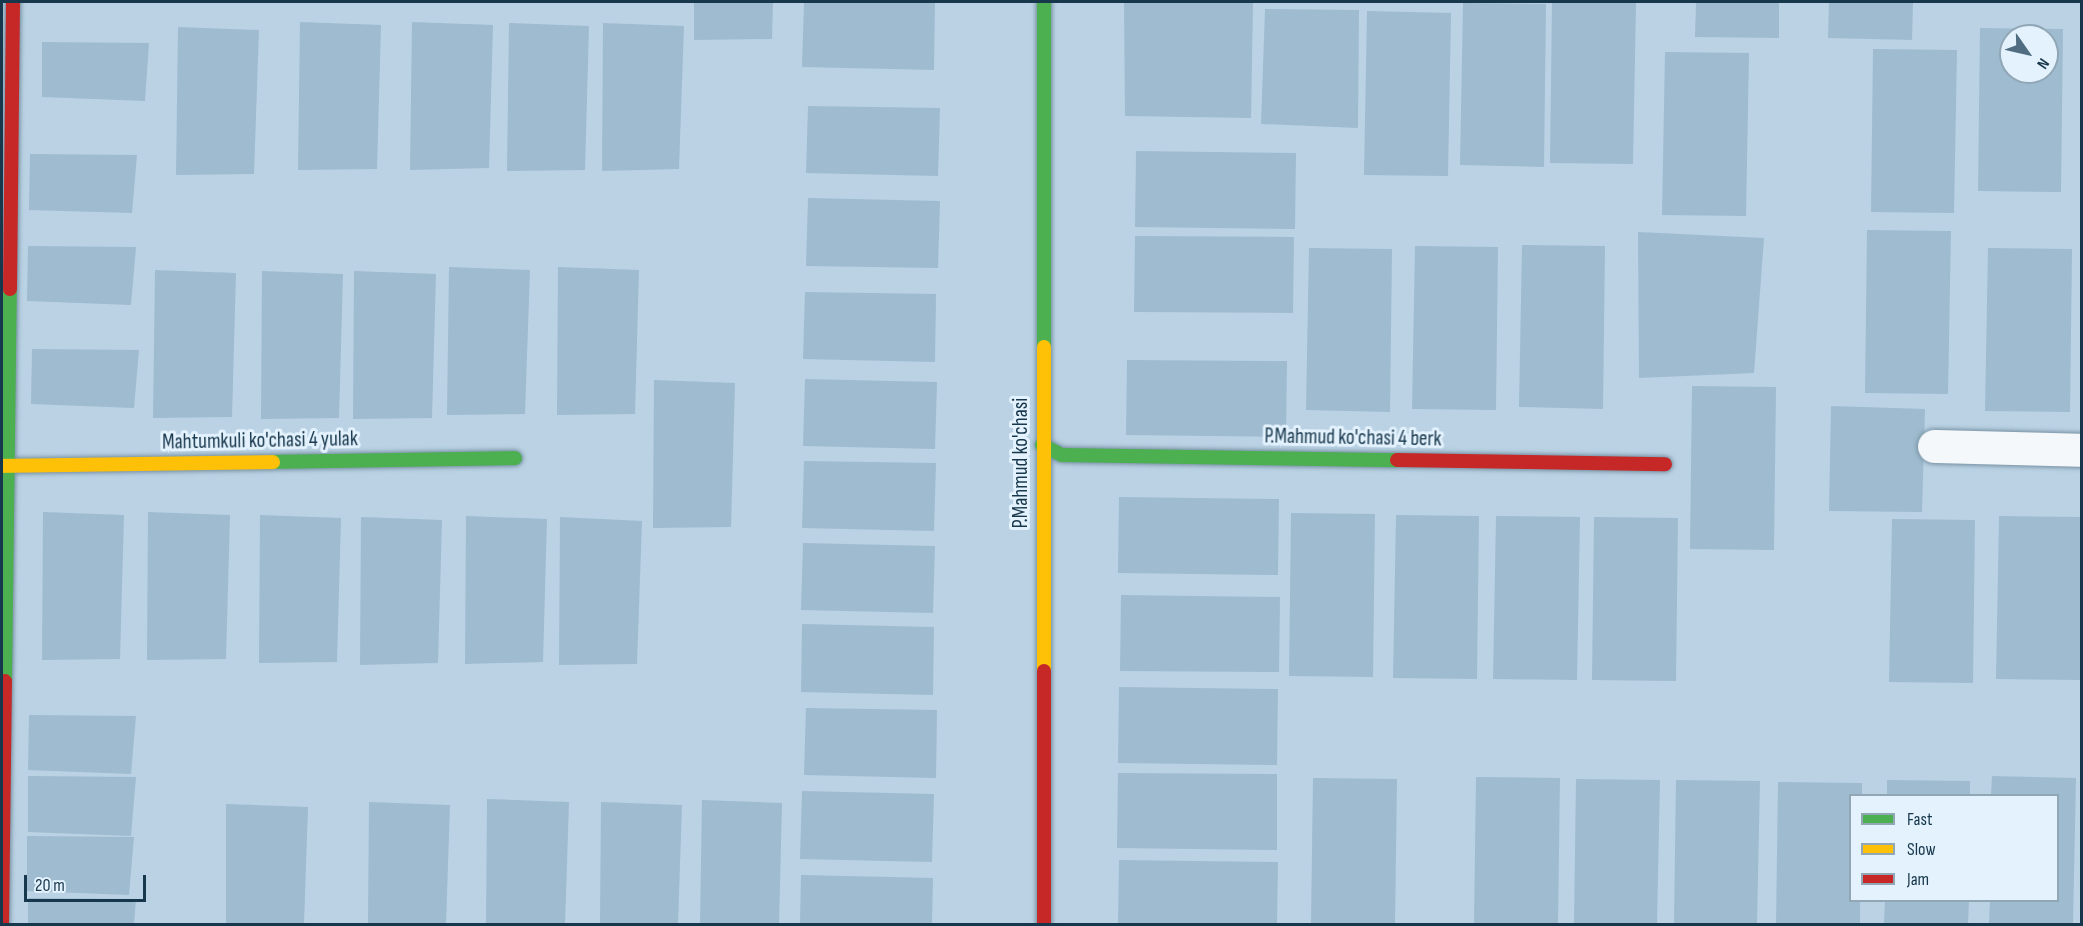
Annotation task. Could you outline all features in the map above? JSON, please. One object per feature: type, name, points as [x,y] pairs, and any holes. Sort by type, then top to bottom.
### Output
[{"type":"street","points":[[2,924],[4,466],[12,2]]},
{"type":"street","name":"P.Mahmud ko'chasi","points":[[1044,2],[1042,445],[1044,924]]},
{"type":"street","name":"P.Mahmud ko'chasi 4 berk","points":[[1042,445],[1062,455],[1665,464]]},
{"type":"street","points":[[1934,446],[2082,450]]},
{"type":"street","name":"Mahtumkuli ko'chasi 4 yulak","points":[[4,466],[515,458]]},
{"type":"building","points":[[694,2],[773,2],[772,39],[694,40]]},
{"type":"building","points":[[804,2],[935,2],[934,70],[802,67]]},
{"type":"building","points":[[1124,2],[1253,3],[1251,118],[1125,116]]},
{"type":"building","points":[[1552,2],[1636,2],[1633,164],[1550,163]]},
{"type":"building","points":[[1696,2],[1779,2],[1779,38],[1695,37]]},
{"type":"building","points":[[1829,2],[1913,2],[1912,40],[1828,38]]},
{"type":"building","points":[[1463,3],[1546,4],[1544,167],[1460,165]]},
{"type":"building","points":[[1265,9],[1359,10],[1358,128],[1261,124]]},
{"type":"building","points":[[1367,11],[1451,13],[1448,176],[1364,175]]},
{"type":"building","points":[[300,22],[381,25],[377,169],[298,170]]},
{"type":"building","points":[[412,22],[493,25],[489,168],[410,170]]},
{"type":"building","points":[[509,23],[589,26],[585,170],[507,171]]},
{"type":"building","points":[[603,23],[684,26],[679,169],[602,171]]},
{"type":"building","points":[[178,27],[259,30],[254,174],[176,175]]},
{"type":"building","points":[[1980,28],[1999,28],[1999,84],[2059,84],[2059,29],[2063,29],[2061,192],[1978,191]]},
{"type":"building","points":[[42,42],[149,43],[145,101],[42,97]]},
{"type":"building","points":[[1873,49],[1957,50],[1954,213],[1871,212]]},
{"type":"building","points":[[1665,52],[1749,53],[1746,216],[1662,215]]},
{"type":"building","points":[[808,106],[940,108],[938,176],[806,173]]},
{"type":"building","points":[[1136,151],[1296,153],[1295,229],[1135,227]]},
{"type":"building","points":[[30,154],[137,155],[132,213],[29,210]]},
{"type":"building","points":[[808,198],[940,201],[938,268],[806,266]]},
{"type":"building","points":[[1867,230],[1951,231],[1948,394],[1865,393]]},
{"type":"building","points":[[1638,232],[1764,238],[1754,373],[1639,378]]},
{"type":"building","points":[[1135,236],[1294,237],[1293,313],[1134,312]]},
{"type":"building","points":[[1522,245],[1605,246],[1603,409],[1519,407]]},
{"type":"building","points":[[28,246],[136,247],[131,305],[27,301]]},
{"type":"building","points":[[1415,246],[1498,247],[1496,410],[1412,409]]},
{"type":"building","points":[[1309,248],[1392,249],[1390,412],[1306,410]]},
{"type":"building","points":[[1988,248],[2072,249],[2070,412],[1985,411]]},
{"type":"building","points":[[449,267],[530,270],[525,414],[447,415]]},
{"type":"building","points":[[558,267],[639,270],[635,414],[557,415]]},
{"type":"building","points":[[155,270],[236,273],[232,417],[153,418]]},
{"type":"building","points":[[262,271],[343,274],[339,418],[261,419]]},
{"type":"building","points":[[354,271],[436,274],[432,418],[353,419]]},
{"type":"building","points":[[805,292],[936,294],[935,362],[803,359]]},
{"type":"building","points":[[32,349],[139,350],[134,408],[31,404]]},
{"type":"building","points":[[1127,360],[1287,361],[1286,437],[1126,435]]},
{"type":"building","points":[[805,379],[937,382],[935,449],[803,446]]},
{"type":"building","points":[[654,380],[735,383],[731,527],[653,528]]},
{"type":"building","points":[[1692,386],[1776,387],[1774,550],[1690,549]]},
{"type":"building","points":[[1831,406],[1925,409],[1922,512],[1829,511]]},
{"type":"building","points":[[804,461],[936,463],[934,531],[802,528]]},
{"type":"building","points":[[1119,497],[1279,499],[1278,575],[1118,573]]},
{"type":"building","points":[[43,512],[124,515],[120,659],[42,660]]},
{"type":"building","points":[[148,512],[230,515],[226,659],[147,660]]},
{"type":"building","points":[[1291,513],[1375,514],[1373,677],[1289,676]]},
{"type":"building","points":[[260,515],[341,518],[337,662],[259,663]]},
{"type":"building","points":[[1396,515],[1479,516],[1477,679],[1393,678]]},
{"type":"building","points":[[466,516],[547,519],[543,662],[465,664]]},
{"type":"building","points":[[1496,516],[1580,517],[1577,680],[1493,679]]},
{"type":"building","points":[[1999,516],[2082,517],[2080,680],[1996,679]]},
{"type":"building","points":[[361,517],[442,520],[438,663],[360,665]]},
{"type":"building","points":[[560,517],[642,521],[637,664],[559,665]]},
{"type":"building","points":[[1594,517],[1678,518],[1676,681],[1592,680]]},
{"type":"building","points":[[1892,519],[1975,520],[1973,683],[1889,682]]},
{"type":"building","points":[[803,543],[935,546],[933,613],[801,610]]},
{"type":"building","points":[[1121,595],[1280,597],[1279,672],[1120,671]]},
{"type":"building","points":[[802,624],[934,627],[933,695],[801,692]]},
{"type":"building","points":[[1119,687],[1278,689],[1277,765],[1118,763]]},
{"type":"building","points":[[806,708],[937,710],[936,778],[804,775]]},
{"type":"building","points":[[29,715],[136,716],[131,774],[28,770]]},
{"type":"building","points":[[1118,773],[1277,774],[1277,850],[1117,848]]},
{"type":"building","points":[[28,776],[136,777],[131,836],[28,832]]},
{"type":"building","points":[[1992,776],[2076,778],[2073,924],[1989,924],[1990,902],[2059,902],[2059,794],[1991,794]]},
{"type":"building","points":[[1476,777],[1560,778],[1558,924],[1474,924]]},
{"type":"building","points":[[1313,778],[1397,779],[1395,924],[1311,924]]},
{"type":"building","points":[[1576,779],[1660,780],[1657,924],[1574,924]]},
{"type":"building","points":[[1676,780],[1760,781],[1757,924],[1674,924]]},
{"type":"building","points":[[1887,780],[1970,781],[1970,794],[1887,794]]},
{"type":"building","points":[[1778,782],[1862,783],[1862,794],[1849,794],[1849,902],[1860,902],[1860,924],[1776,924]]},
{"type":"building","points":[[802,791],[934,794],[932,862],[800,859]]},
{"type":"building","points":[[487,799],[569,802],[565,924],[486,924]]},
{"type":"building","points":[[702,800],[782,803],[779,924],[700,924]]},
{"type":"building","points":[[369,802],[450,805],[446,924],[368,924]]},
{"type":"building","points":[[601,802],[682,805],[678,924],[600,924]]},
{"type":"building","points":[[226,804],[308,807],[304,924],[226,924]]},
{"type":"building","points":[[27,836],[134,837],[129,895],[27,891]]},
{"type":"building","points":[[1119,860],[1278,862],[1277,924],[1118,924]]},
{"type":"building","points":[[801,875],[933,878],[932,924],[800,924]]},
{"type":"building","points":[[28,898],[136,899],[134,924],[28,924]]},
{"type":"building","points":[[1885,902],[1969,902],[1968,924],[1884,924]]},
{"type":"traffic: fast","points":[[1044,2],[1044,347]]},
{"type":"traffic: fast","points":[[5,681],[10,289]]},
{"type":"traffic: fast","points":[[1042,445],[1062,455],[1397,460]]},
{"type":"traffic: fast","points":[[273,462],[515,458]]},
{"type":"traffic: slow","points":[[1044,347],[1044,671]]},
{"type":"traffic: slow","points":[[2,466],[273,462]]},
{"type":"traffic: jam","points":[[10,289],[13,2]]},
{"type":"traffic: jam","points":[[1397,460],[1665,464]]},
{"type":"traffic: jam","points":[[1044,671],[1044,924]]},
{"type":"traffic: jam","points":[[2,924],[5,681]]}]
